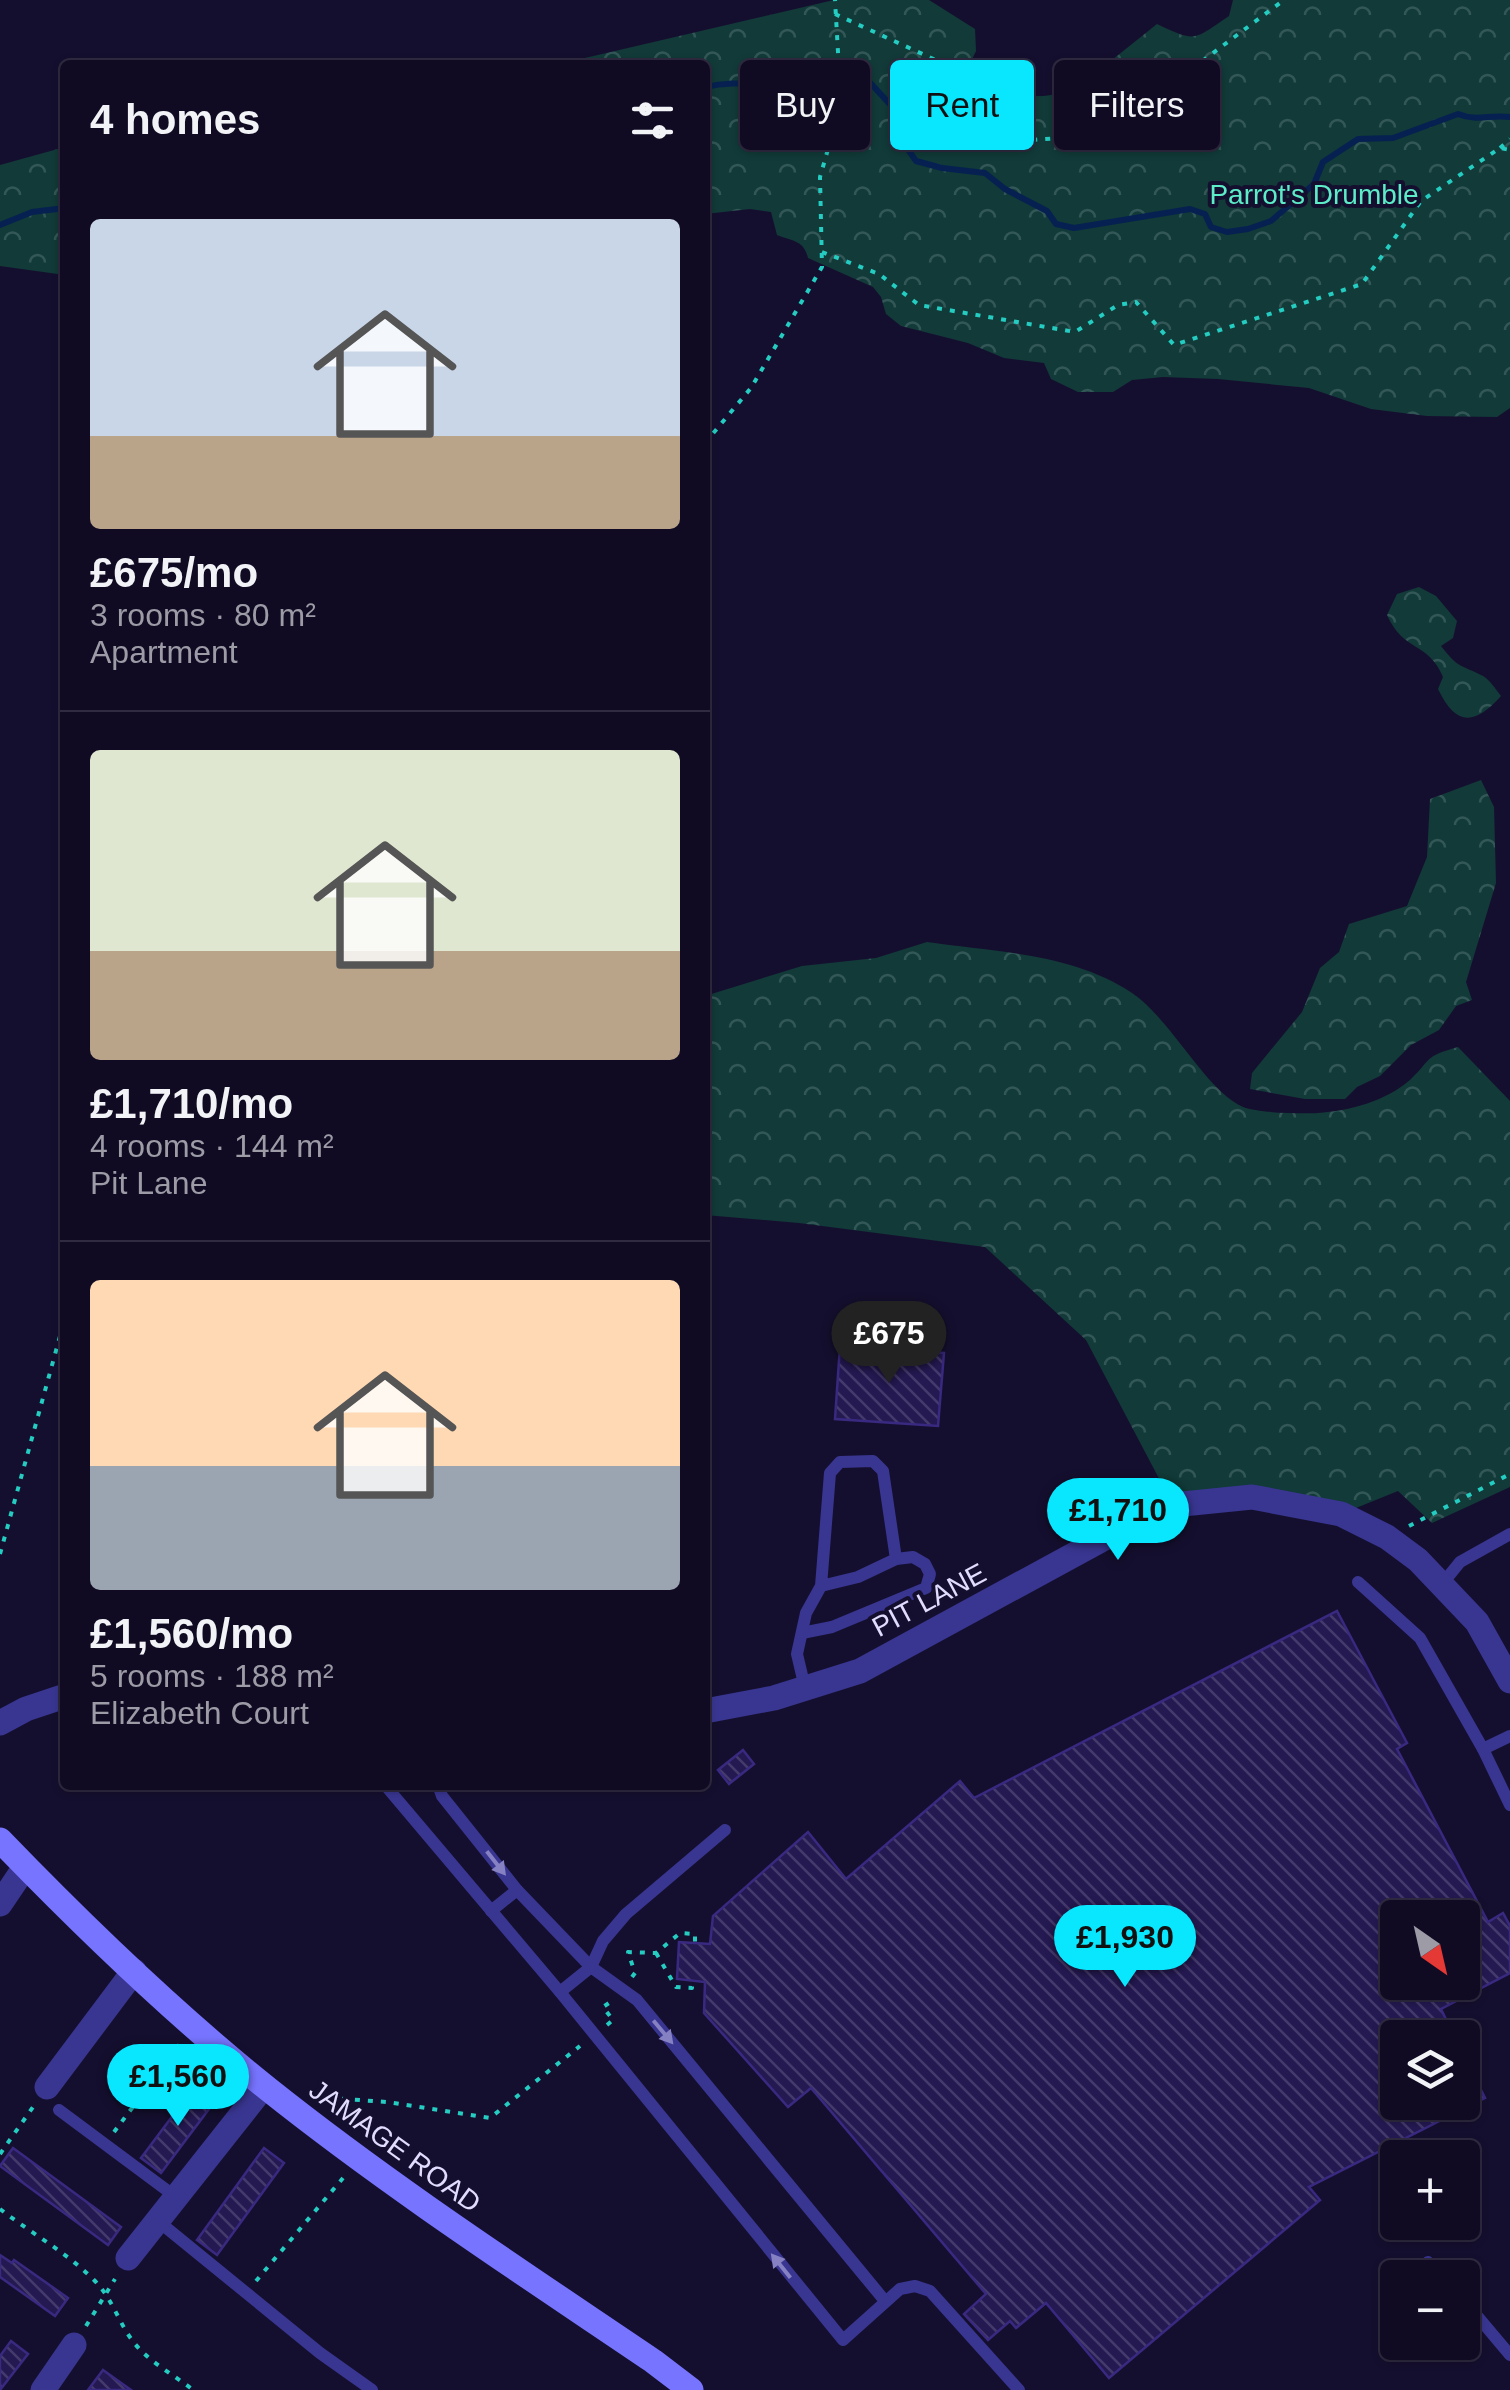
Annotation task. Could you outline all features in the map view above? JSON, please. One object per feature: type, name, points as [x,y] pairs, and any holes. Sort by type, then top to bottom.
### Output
[{"type":"street","name":"PIT LANE","points":[[710,1710],[774,1698],[860,1671],[1123,1528],[1173,1506],[1252,1497],[1341,1514],[1386,1537],[1418,1560],[1478,1622],[1510,1681]]},
{"type":"street","points":[[0,1723],[26,1708],[60,1698]]},
{"type":"street","name":"JAMAGE ROAD","points":[[0,1840],[134,1971],[273,2093],[360,2159],[690,2390]]},
{"type":"street","points":[[0,1904],[26,1866]]},
{"type":"street","points":[[47,2086],[134,1971]]},
{"type":"street","points":[[128,2258],[176,2196],[273,2093]]},
{"type":"street","points":[[43,2390],[74,2345]]},
{"type":"lane","points":[[805,1688],[797,1654],[806,1612],[821,1586],[830,1474],[840,1462],[873,1461],[883,1472],[896,1559]]},
{"type":"lane","points":[[1442,1583],[1460,1562],[1510,1534]]},
{"type":"lane","points":[[802,1633],[832,1628],[926,1588],[930,1574],[926,1564],[914,1556],[821,1586]]},
{"type":"lane","points":[[1358,1582],[1420,1638],[1510,1805]]},
{"type":"lane","points":[[1483,1749],[1510,1736]]},
{"type":"lane","points":[[389,1790],[560,1992],[843,2340],[900,2289],[915,2286],[930,2291],[1019,2390]]},
{"type":"lane","points":[[440,1790],[517,1890],[591,1967],[637,2000],[886,2300]]},
{"type":"lane","points":[[560,1992],[591,1967],[603,1941],[626,1914],[725,1830]]},
{"type":"lane","points":[[491,1910],[517,1890]]},
{"type":"lane","points":[[59,2110],[176,2196]]},
{"type":"lane","points":[[158,2221],[372,2390]]},
{"type":"lane","points":[[1480,2319],[1510,2355]]},
{"type":"path","points":[[710,437],[751,388],[822,267],[820,177],[841,104],[836,0]]},
{"type":"path","points":[[835,14],[940,62],[1002,142],[1103,134],[1284,0]]},
{"type":"path","points":[[822,252],[879,274],[919,305],[1075,332],[1118,304],[1136,302],[1174,345],[1362,284],[1421,201],[1510,138]]},
{"type":"path","points":[[1500,148],[1510,150]]},
{"type":"path","points":[[0,1554],[60,1336]]},
{"type":"path","points":[[1386,1537],[1510,1474]]},
{"type":"path","points":[[273,2093],[329,2095],[490,2118],[612,2020],[603,2008],[624,1990],[635,1973],[628,1952],[656,1953],[680,1933],[695,1934],[695,1943]]},
{"type":"path","points":[[656,1953],[676,1986],[692,1988],[692,1981]]},
{"type":"path","points":[[106,2144],[194,2025]]},
{"type":"path","points":[[0,2154],[47,2086]]},
{"type":"path","points":[[246,2292],[360,2159]]},
{"type":"path","points":[[0,2208],[66,2255],[106,2294],[138,2348],[193,2390]]},
{"type":"path","points":[[74,2345],[128,2258]]},
{"type":"green space","name":"Parrot's Drumble","points":[[834,0],[929,0],[975,29],[976,51],[972,60],[890,60],[890,150],[1034,150],[1034,96],[1054,95],[1054,150],[1220,150],[1220,60],[1112,60],[1157,24],[1188,36],[1201,34],[1229,16],[1233,0],[1510,0],[1510,408],[1497,417],[1427,416],[1371,409],[1309,388],[1218,379],[1163,377],[1132,380],[1113,392],[1078,392],[1051,379],[1044,363],[1004,358],[968,343],[901,326],[886,314],[873,287],[808,258],[800,244],[777,235],[771,212],[750,209],[710,213],[710,60],[576,60]]},
{"type":"green space","points":[[60,148],[60,274],[0,266],[0,165]]},
{"type":"green space","points":[[1419,587],[1436,596],[1457,621],[1453,638],[1441,646],[1457,663],[1486,678],[1501,696],[1474,717],[1466,718],[1452,710],[1438,689],[1443,677],[1437,666],[1401,636],[1387,615],[1397,594]]},
{"type":"green space","points":[[1481,780],[1494,807],[1496,883],[1466,982],[1472,1000],[1456,1006],[1439,1030],[1411,1045],[1380,1076],[1357,1087],[1345,1099],[1305,1099],[1250,1089],[1252,1073],[1302,1012],[1320,968],[1339,952],[1349,924],[1407,906],[1427,857],[1430,799]]},
{"type":"green space","points":[[927,942],[1032,956],[1109,980],[1146,1004],[1215,1086],[1229,1099],[1250,1109],[1318,1113],[1367,1104],[1410,1080],[1433,1056],[1458,1047],[1510,1101],[1510,1487],[1432,1523],[1398,1491],[1341,1514],[1173,1505],[1086,1340],[985,1247],[710,1215],[710,994],[802,966],[876,958]]},
{"type":"building","points":[[840,1346],[944,1353],[938,1426],[835,1419]]},
{"type":"building","points":[[1337,1611],[1407,1743],[1397,1749],[1476,1900],[1380,1900],[1380,2000],[1458,2000],[1441,2009],[1446,2020],[1380,2020],[1380,2120],[1441,2120],[1402,2140],[1380,2140],[1380,2151],[1309,2187],[1320,2200],[1109,2378],[1046,2303],[1016,2328],[1010,2321],[988,2340],[964,2314],[986,2294],[811,2088],[788,2107],[704,2013],[705,1982],[677,1979],[679,1942],[710,1944],[713,1916],[808,1832],[846,1879],[960,1781],[974,1798]]},
{"type":"building","points":[[743,1750],[754,1764],[729,1784],[718,1770]]},
{"type":"building","points":[[1480,1907],[1488,1922],[1503,1913],[1510,1926],[1510,1973],[1480,1989]]},
{"type":"building","points":[[195,2086],[215,2101],[161,2173],[141,2158]]},
{"type":"building","points":[[13,2148],[121,2227],[108,2245],[0,2166]]},
{"type":"building","points":[[264,2148],[284,2163],[217,2255],[197,2240]]},
{"type":"building","points":[[0,2255],[12,2263],[14,2260],[68,2298],[55,2316],[0,2277]]},
{"type":"building","points":[[11,2341],[28,2354],[0,2390],[0,2356]]},
{"type":"building","points":[[103,2370],[131,2390],[88,2390]]},
{"type":"waterway","points":[[710,86],[740,83]]},
{"type":"waterway","points":[[870,83],[898,113],[906,127],[905,145],[916,161],[985,173],[1005,189],[1047,211],[1056,224],[1074,228],[1190,209],[1205,214],[1211,227],[1227,232],[1248,229],[1271,221],[1314,184],[1323,162],[1358,139],[1393,138],[1458,114],[1510,117]]},
{"type":"waterway","points":[[0,225],[32,212],[60,209]]}]
